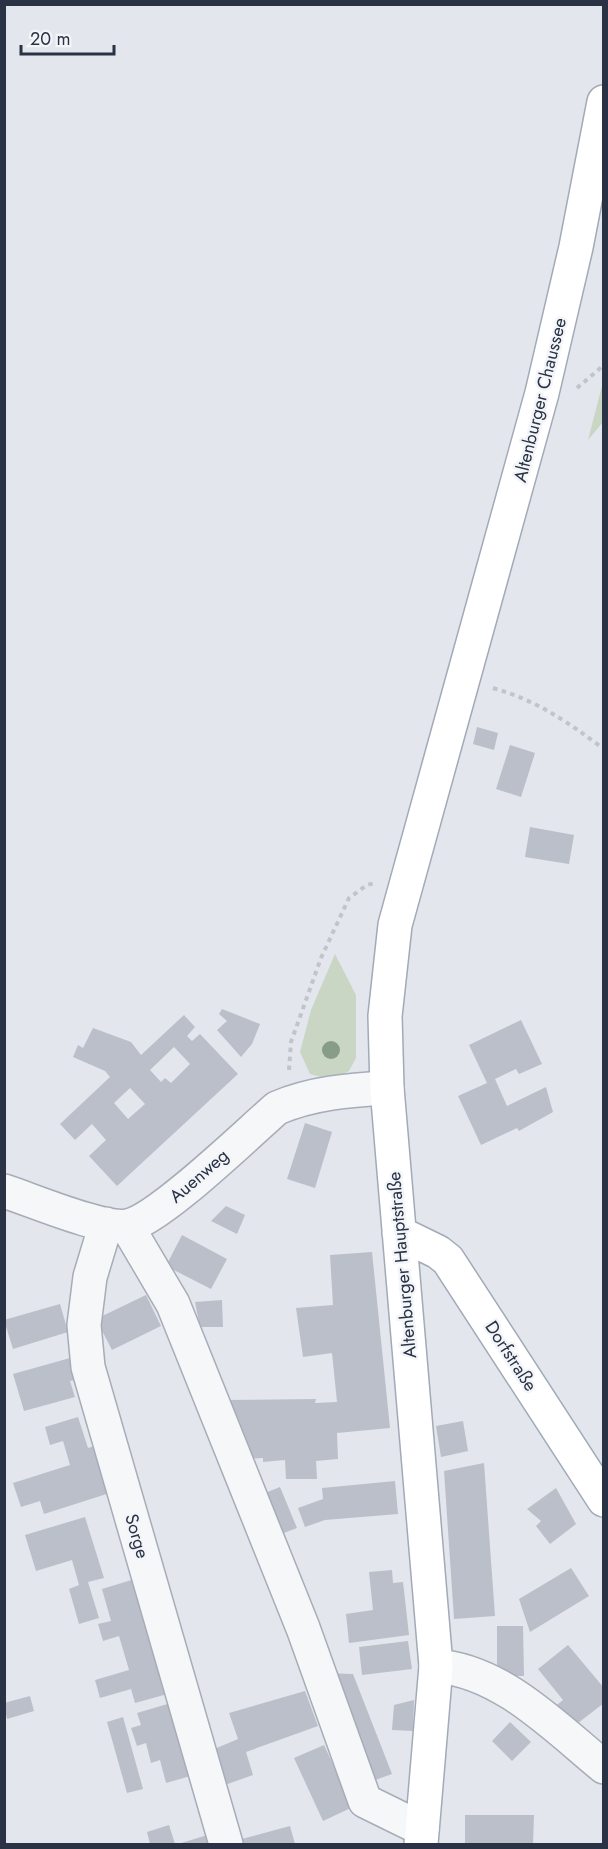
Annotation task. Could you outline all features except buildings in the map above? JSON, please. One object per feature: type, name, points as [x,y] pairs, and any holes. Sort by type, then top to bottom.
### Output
[{"type":"main road","name":"Altenburger Chaussee","points":[[461,686],[505,534],[561,318],[603,102]]},
{"type":"main road","name":"Altenburger Hauptstraße","points":[[421,1837],[436,1666],[387,1088],[385,1016],[396,925],[405,881],[461,686]]},
{"type":"main road","name":"Dorfstraße","points":[[399,1233],[438,1252],[448,1260],[603,1500]]},
{"type":"street","name":"Auenweg","points":[[117,1225],[154,1215],[277,1108],[296,1100],[321,1094],[387,1088]]},
{"type":"street","points":[[4,1191],[117,1225],[173,1304],[303,1628],[365,1802],[421,1837]]},
{"type":"street","name":"Sorge","points":[[117,1225],[90,1277],[84,1324],[88,1366],[226,1845]]},
{"type":"street","points":[[436,1666],[468,1671],[492,1683],[534,1709],[603,1767]]},
{"type":"path","points":[[461,686],[524,697],[560,717],[603,748]]},
{"type":"path","points":[[296,1100],[289,1070],[291,1042],[321,958],[349,898],[367,885],[382,881],[405,881]]},
{"type":"green space","points":[[603,382],[603,422],[588,440]]},
{"type":"green space","points":[[335,954],[356,995],[356,1058],[349,1071],[332,1080],[310,1074],[300,1052],[311,1010]]}]
